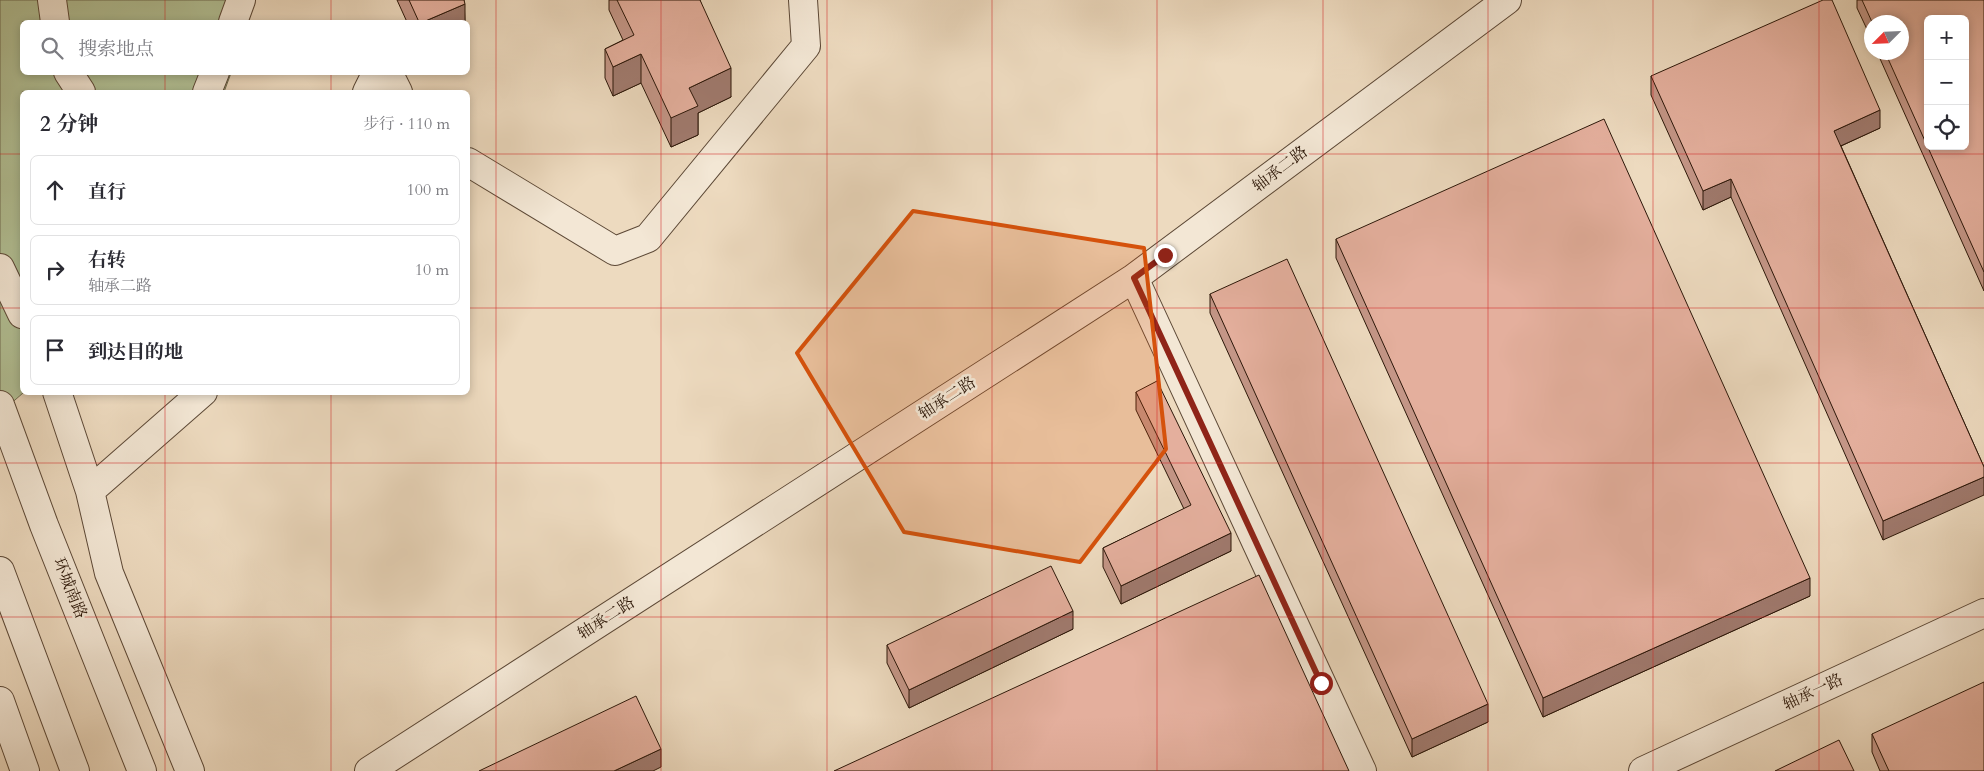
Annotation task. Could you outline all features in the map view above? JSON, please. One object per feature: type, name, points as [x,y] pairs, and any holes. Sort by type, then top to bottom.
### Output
[{"type":"street","points":[[52,0],[55,20]]},
{"type":"street","points":[[234,20],[241,0]]},
{"type":"street","points":[[470,163],[615,251],[648,238],[806,46],[803,0]]},
{"type":"street","name":"轴承二路","points":[[369,771],[1134,278],[1508,0]]},
{"type":"street","points":[[70,75],[80,90]]},
{"type":"street","points":[[208,90],[213,75]]},
{"type":"street","points":[[367,90],[375,75]]},
{"type":"street","points":[[390,75],[397,90]]},
{"type":"street","points":[[0,268],[20,310]]},
{"type":"street","points":[[1134,278],[1362,771]]},
{"type":"street","points":[[58,395],[90,491],[109,572],[190,771]]},
{"type":"street","points":[[90,491],[199,395]]},
{"type":"street","name":"环城南路","points":[[0,404],[44,525],[142,771]]},
{"type":"street","points":[[0,571],[75,771]]},
{"type":"street","name":"轴承一路","points":[[1643,771],[1984,613]]},
{"type":"street","points":[[0,701],[25,771]]},
{"type":"highlighted area","points":[[913,211],[1144,248],[1166,449],[1080,562],[904,532],[797,353]]},
{"type":"green space","points":[[0,0],[254,0],[248,20],[20,20],[20,75],[230,75],[225,90],[20,90],[21,395],[0,413]]},
{"type":"building","points":[[409,0],[464,0],[465,4],[428,20],[418,20]]},
{"type":"building","points":[[617,0],[700,0],[731,68],[689,88],[698,106],[671,118],[641,54],[613,67],[605,49],[634,35]]},
{"type":"building","points":[[1823,0],[1832,0],[1880,110],[1834,131],[1984,467],[1984,477],[1883,521],[1731,179],[1703,191],[1651,76]]},
{"type":"building","points":[[1862,0],[1984,0],[1984,272],[1929,150],[1969,150],[1969,15],[1924,15],[1924,139],[1889,60],[1909,60],[1909,15],[1869,15]]},
{"type":"building","points":[[1604,119],[1810,578],[1543,698],[1336,239]]},
{"type":"building","points":[[1287,259],[1488,704],[1412,739],[1210,294]]},
{"type":"building","points":[[1157,381],[1231,533],[1121,586],[1103,548],[1191,505],[1136,392]]},
{"type":"building","points":[[1051,566],[1073,611],[909,690],[887,645]]},
{"type":"building","points":[[1259,575],[1349,771],[834,771]]},
{"type":"building","points":[[1984,682],[1984,771],[1889,771],[1872,734]]},
{"type":"building","points":[[636,696],[661,749],[614,771],[479,771]]},
{"type":"building","points":[[1839,740],[1854,771],[1775,771]]},
{"type":"route","points":[[1165,255],[1134,278],[1321,683]]}]
